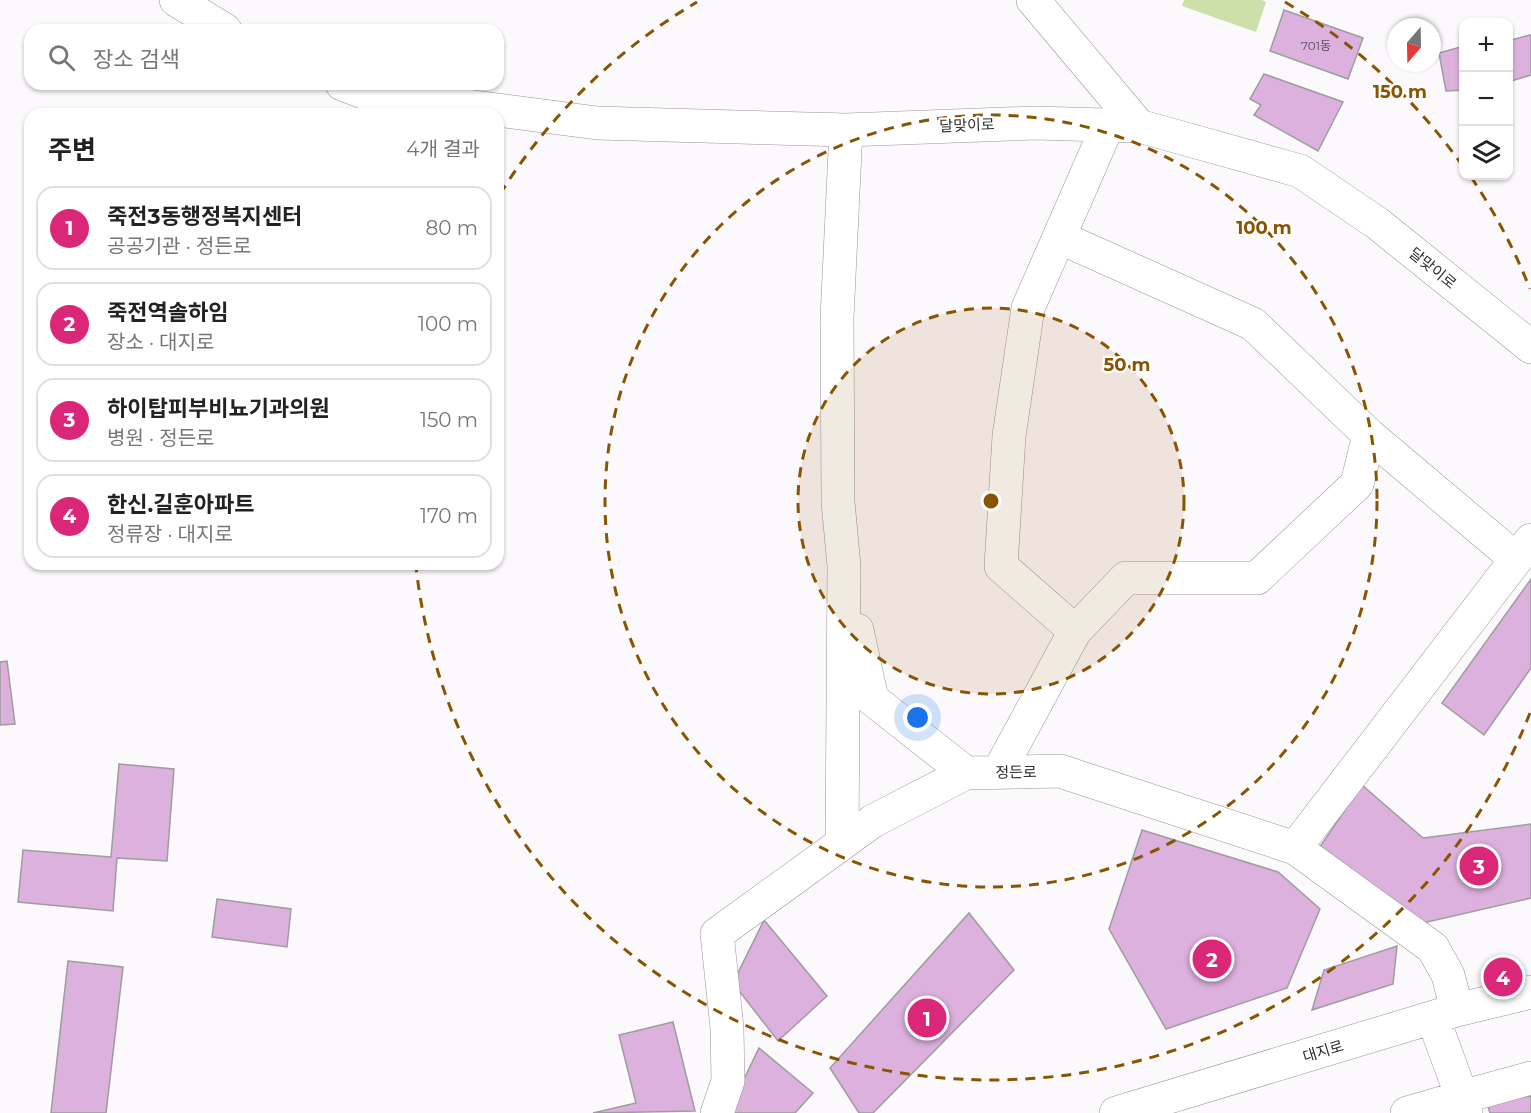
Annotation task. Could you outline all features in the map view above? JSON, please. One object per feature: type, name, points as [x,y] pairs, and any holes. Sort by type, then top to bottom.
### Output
[{"type":"street","points":[[176,0],[215,24]]},
{"type":"street","points":[[1033,0],[1124,126],[1059,237],[1028,308],[1009,436],[1001,566],[1075,631]]},
{"type":"street","name":"달맞이로","points":[[358,90],[366,93],[482,108]]},
{"type":"street","name":"달맞이로","points":[[504,111],[597,123],[846,130],[1035,123],[1124,126],[1299,171],[1377,223],[1531,347]]},
{"type":"street","points":[[842,843],[844,566],[838,502],[837,318],[846,130]]},
{"type":"street","points":[[1059,237],[1253,324],[1369,435],[1523,550],[1295,848]]},
{"type":"street","points":[[844,566],[872,699],[982,773],[1075,631],[1126,578],[1257,578],[1357,484],[1369,435]]},
{"type":"street","name":"정든로","points":[[717,1113],[728,1081],[727,1028],[717,934],[873,821],[982,773],[1060,771],[1295,848],[1433,948],[1448,975],[1445,1014],[1464,1105]]},
{"type":"street","name":"대지로","points":[[1116,1113],[1445,1014],[1531,992]]},
{"type":"street","points":[[1407,1113],[1464,1105],[1531,1078]]},
{"type":"green space","points":[[1184,0],[1262,0],[1266,2],[1256,32],[1182,6]]},
{"type":"building","points":[[1284,10],[1363,38],[1348,79],[1270,51]]},
{"type":"building","points":[[1531,35],[1531,75],[1513,80],[1513,72],[1513,40]]},
{"type":"building","points":[[1459,47],[1459,90],[1446,91],[1441,52]]},
{"type":"building","points":[[1264,74],[1343,102],[1318,151],[1254,115],[1261,105],[1250,99]]},
{"type":"building","points":[[1531,579],[1531,668],[1484,735],[1442,703]]},
{"type":"building","points":[[7,661],[15,724],[0,725],[0,662]]},
{"type":"building","points":[[119,764],[174,769],[167,861],[117,858],[113,911],[18,902],[23,850],[111,857]]},
{"type":"building","points":[[1362,785],[1423,838],[1531,824],[1531,898],[1410,926],[1315,854]]},
{"type":"building","points":[[1142,830],[1278,872],[1320,909],[1287,988],[1166,1029],[1109,929]]},
{"type":"building","points":[[217,899],[291,909],[287,947],[212,937]]},
{"type":"building","points":[[969,913],[1014,970],[873,1113],[859,1113],[830,1068]]},
{"type":"building","points":[[764,920],[827,996],[778,1041],[733,983]]},
{"type":"building","points":[[1397,946],[1393,984],[1312,1010],[1324,970]]},
{"type":"building","points":[[68,961],[123,967],[106,1113],[51,1113]]},
{"type":"building","points":[[673,1022],[695,1111],[593,1113],[636,1103],[619,1035]]},
{"type":"building","points":[[759,1048],[813,1093],[795,1113],[731,1113],[732,1104]]},
{"type":"building","points":[[1531,1096],[1531,1113],[1490,1113],[1487,1103]]},
{"type":"place","name":"하이탑피부비뇨기과의원","points":[[1479,866]]},
{"type":"place","name":"죽전역솔하임","points":[[1212,959]]},
{"type":"place","name":"한신.길훈아파트","points":[[1503,977]]},
{"type":"place","name":"죽전3동행정복지센터","points":[[927,1018]]}]
